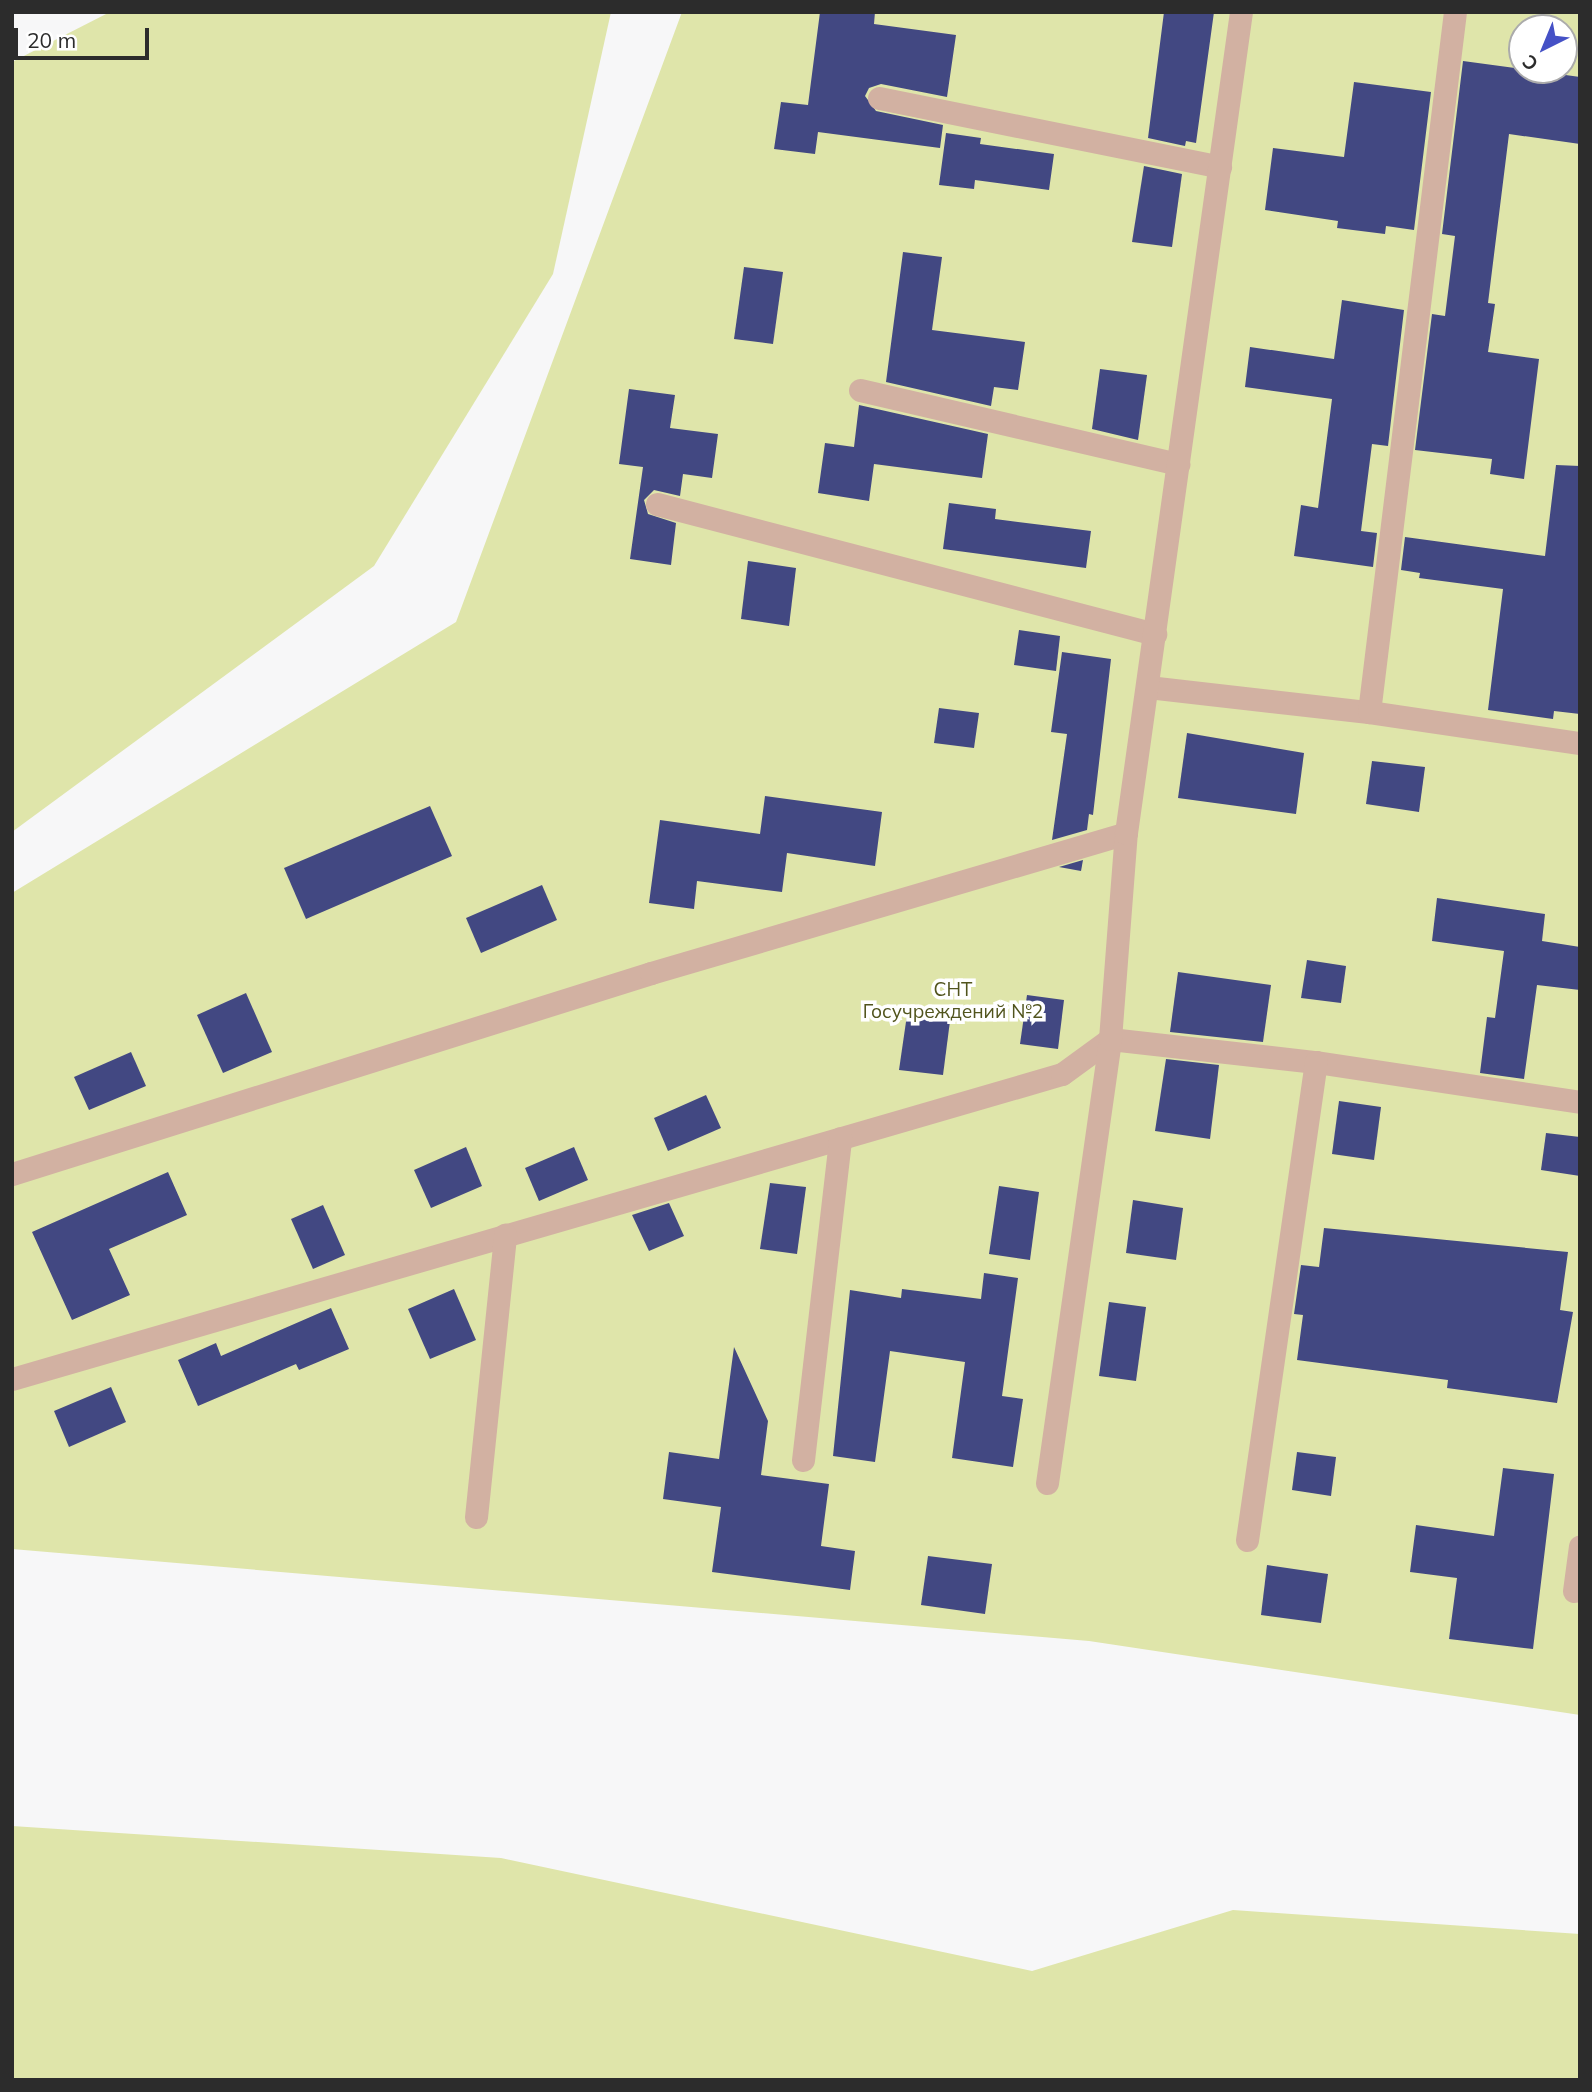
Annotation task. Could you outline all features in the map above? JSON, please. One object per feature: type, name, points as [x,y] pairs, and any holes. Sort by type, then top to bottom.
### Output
[{"type":"lane","points":[[1047,1483],[1110,1039],[1126,832],[1156,634],[1241,12]]},
{"type":"lane","points":[[1369,712],[1455,12]]},
{"type":"lane","points":[[879,98],[1220,167]]},
{"type":"lane","points":[[860,390],[1179,464]]},
{"type":"lane","points":[[657,505],[1156,634]]},
{"type":"lane","points":[[1148,687],[1369,712],[1580,743]]},
{"type":"lane","points":[[12,1174],[651,973],[1126,832]]},
{"type":"lane","points":[[12,1379],[1062,1074],[1110,1039],[1316,1062],[1580,1102]]},
{"type":"lane","points":[[1247,1540],[1316,1062]]},
{"type":"lane","points":[[803,1460],[840,1138]]},
{"type":"lane","points":[[476,1517],[505,1234]]},
{"type":"lane","points":[[1574,1591],[1580,1546]]},
{"type":"green space","points":[[110,12],[611,12],[553,274],[374,566],[12,832],[12,62]]},
{"type":"green space","name":"СНТ Госучреждений №2","points":[[682,12],[1580,12],[1580,1715],[1089,1641],[12,1549],[12,893],[456,622]]},
{"type":"green space","points":[[12,1826],[501,1858],[1032,1971],[1233,1910],[1580,1934],[1580,2080],[12,2080]]},
{"type":"building","points":[[820,12],[875,12],[874,24],[956,35],[947,97],[881,84],[869,88],[865,96],[876,111],[943,125],[940,148],[818,132],[815,154],[774,149],[781,102],[808,105]]},
{"type":"building","points":[[1164,12],[1214,12],[1196,143],[1186,141],[1185,146],[1148,138]]},
{"type":"building","points":[[1463,61],[1508,67],[1508,84],[1578,84],[1580,77],[1580,144],[1509,134],[1488,303],[1495,304],[1488,352],[1539,359],[1524,479],[1490,474],[1492,459],[1415,450],[1432,314],[1445,316],[1455,236],[1442,234]]},
{"type":"building","points":[[1354,82],[1431,92],[1414,230],[1386,226],[1385,234],[1337,228],[1338,221],[1265,210],[1273,148],[1344,157]]},
{"type":"building","points":[[946,133],[981,138],[980,144],[1054,154],[1049,190],[975,180],[974,189],[939,185]]},
{"type":"building","points":[[1144,166],[1182,174],[1172,247],[1132,242]]},
{"type":"building","points":[[903,252],[942,257],[932,330],[1025,342],[1018,390],[994,387],[991,406],[886,382]]},
{"type":"building","points":[[744,267],[783,272],[773,344],[734,339]]},
{"type":"building","points":[[1342,300],[1404,310],[1388,446],[1372,444],[1361,531],[1377,533],[1373,567],[1294,556],[1301,505],[1318,508],[1332,399],[1245,387],[1250,347],[1334,359]]},
{"type":"building","points":[[1100,369],[1147,375],[1138,440],[1092,429]]},
{"type":"building","points":[[629,389],[675,395],[670,428],[718,434],[712,478],[683,474],[680,496],[654,490],[644,500],[648,514],[676,523],[671,565],[630,559],[643,467],[619,464]]},
{"type":"building","points":[[859,405],[988,434],[982,478],[874,464],[869,501],[818,493],[825,443],[854,447]]},
{"type":"building","points":[[1556,465],[1580,466],[1580,714],[1554,711],[1553,719],[1488,710],[1503,589],[1419,578],[1420,573],[1401,570],[1405,537],[1545,556]]},
{"type":"building","points":[[949,503],[996,509],[995,519],[1091,531],[1086,568],[943,549]]},
{"type":"building","points":[[748,561],[796,568],[789,626],[741,619]]},
{"type":"building","points":[[1019,630],[1060,636],[1056,671],[1014,665]]},
{"type":"building","points":[[1062,652],[1111,659],[1093,815],[1089,814],[1087,830],[1052,840],[1067,734],[1051,732]]},
{"type":"building","points":[[939,708],[979,713],[974,748],[934,743]]},
{"type":"building","points":[[1187,733],[1304,753],[1296,814],[1178,798]]},
{"type":"building","points":[[1372,761],[1425,767],[1419,812],[1366,804]]},
{"type":"building","points":[[765,796],[882,812],[875,866],[787,853],[782,892],[697,881],[694,909],[649,903],[660,820],[760,834]]},
{"type":"building","points":[[430,806],[452,856],[306,919],[284,868]]},
{"type":"building","points":[[1083,860],[1081,871],[1059,867]]},
{"type":"building","points":[[542,885],[557,920],[481,953],[466,918]]},
{"type":"building","points":[[1437,898],[1545,914],[1542,941],[1580,947],[1580,990],[1537,985],[1524,1079],[1480,1073],[1487,1017],[1495,1018],[1504,951],[1432,941]]},
{"type":"building","points":[[1307,960],[1346,966],[1341,1003],[1301,998]]},
{"type":"building","points":[[1178,972],[1271,985],[1263,1042],[1170,1032]]},
{"type":"building","points":[[246,993],[272,1052],[223,1073],[197,1015]]},
{"type":"building","points":[[1027,995],[1064,1000],[1058,1049],[1020,1044]]},
{"type":"building","points":[[907,1015],[950,1021],[943,1075],[899,1070]]},
{"type":"building","points":[[131,1052],[146,1086],[89,1110],[74,1077]]},
{"type":"building","points":[[1166,1059],[1219,1065],[1210,1139],[1155,1131]]},
{"type":"building","points":[[706,1095],[721,1128],[668,1151],[654,1118]]},
{"type":"building","points":[[1339,1101],[1381,1107],[1374,1160],[1332,1154]]},
{"type":"building","points":[[1546,1133],[1580,1137],[1580,1176],[1541,1170]]},
{"type":"building","points":[[466,1147],[482,1186],[431,1208],[414,1170]]},
{"type":"building","points":[[574,1147],[588,1180],[539,1201],[525,1168]]},
{"type":"building","points":[[168,1172],[187,1215],[109,1249],[130,1295],[72,1320],[32,1232]]},
{"type":"building","points":[[770,1183],[806,1187],[797,1254],[760,1249]]},
{"type":"building","points":[[999,1186],[1039,1192],[1030,1260],[989,1254]]},
{"type":"building","points":[[1133,1200],[1183,1208],[1176,1260],[1126,1253]]},
{"type":"building","points":[[669,1203],[684,1236],[649,1251],[632,1215]]},
{"type":"building","points":[[323,1205],[345,1255],[313,1269],[291,1219]]},
{"type":"building","points":[[1324,1228],[1568,1252],[1560,1310],[1573,1312],[1557,1403],[1447,1388],[1448,1380],[1297,1360],[1303,1315],[1294,1314],[1301,1265],[1319,1267]]},
{"type":"building","points":[[984,1273],[1018,1278],[1002,1396],[1023,1399],[1013,1467],[952,1458],[965,1362],[890,1351],[875,1462],[833,1456],[850,1290],[901,1298],[902,1289],[981,1299]]},
{"type":"building","points":[[454,1289],[476,1340],[430,1359],[408,1309]]},
{"type":"building","points":[[1109,1302],[1146,1307],[1136,1381],[1099,1376]]},
{"type":"building","points":[[331,1308],[349,1349],[299,1370],[296,1364],[198,1406],[178,1360],[216,1343],[221,1356]]},
{"type":"building","points":[[734,1347],[768,1421],[761,1475],[829,1484],[821,1546],[855,1551],[850,1590],[712,1572],[721,1507],[663,1499],[669,1452],[719,1459]]},
{"type":"building","points":[[111,1387],[126,1422],[69,1447],[54,1411]]},
{"type":"building","points":[[1297,1452],[1336,1457],[1331,1496],[1292,1490]]},
{"type":"building","points":[[1503,1468],[1554,1474],[1533,1649],[1449,1639],[1457,1578],[1410,1572],[1416,1525],[1494,1536]]},
{"type":"building","points":[[928,1556],[992,1564],[985,1614],[921,1605]]},
{"type":"building","points":[[1267,1565],[1328,1574],[1321,1623],[1261,1615]]}]
